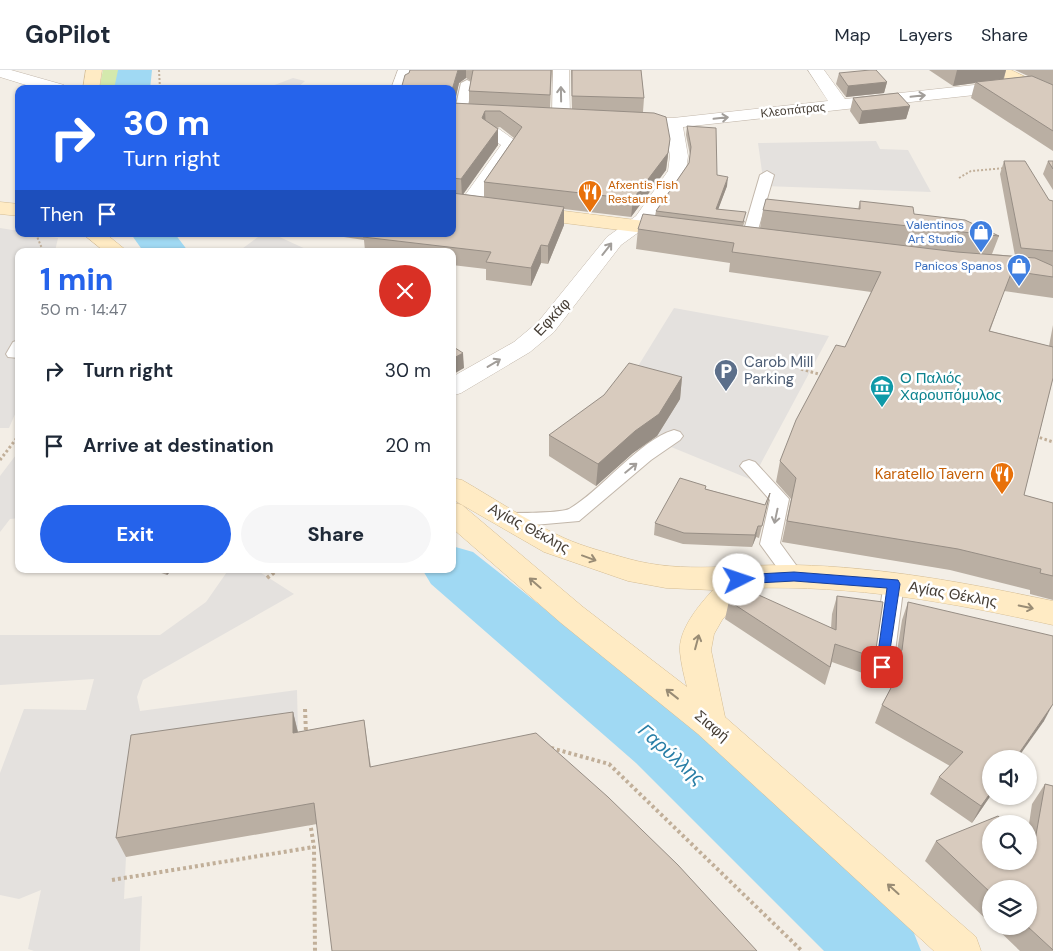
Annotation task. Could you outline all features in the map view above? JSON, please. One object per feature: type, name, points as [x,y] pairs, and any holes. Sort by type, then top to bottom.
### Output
[{"type":"main road","points":[[92,85],[94,70]]},
{"type":"main road","points":[[998,70],[1024,85],[1053,97]]},
{"type":"main road","points":[[460,204],[691,233]]},
{"type":"main road","points":[[0,208],[15,210]]},
{"type":"main road","name":"Αγίας Θέκλης","points":[[456,490],[554,545],[628,570],[666,577],[739,580],[794,576],[894,584],[961,593],[1053,613]]},
{"type":"main road","name":"Σιαφή","points":[[456,515],[572,615],[710,724],[962,951]]},
{"type":"main road","points":[[710,724],[695,650],[700,633],[720,616],[739,580]]},
{"type":"street","points":[[400,85],[406,70]]},
{"type":"street","points":[[560,70],[553,118],[580,120]]},
{"type":"street","points":[[816,70],[840,105]]},
{"type":"street","points":[[0,72],[44,85]]},
{"type":"street","name":"Κλεοπάτρας","points":[[609,121],[673,123],[1024,85]]},
{"type":"street","name":"Εφκάφ","points":[[456,386],[522,347],[546,327],[614,241],[643,220],[678,171],[679,156],[673,123]]},
{"type":"street","points":[[460,204],[511,144],[493,133]]},
{"type":"lane","points":[[463,114],[467,83]]},
{"type":"lane","points":[[748,240],[767,175]]},
{"type":"lane","points":[[511,520],[572,516],[645,456],[674,436]]},
{"type":"lane","points":[[748,466],[780,499],[770,544],[794,576]]},
{"type":"lane","points":[[882,667],[894,584]]},
{"type":"path","points":[[160,70],[160,85]]},
{"type":"path","points":[[959,178],[971,171],[1011,169]]},
{"type":"path","points":[[801,369],[825,376]]},
{"type":"path","points":[[1035,436],[1053,442]]},
{"type":"path","points":[[0,460],[15,440]]},
{"type":"path","points":[[267,578],[273,573]]},
{"type":"path","points":[[305,709],[306,739]]},
{"type":"path","points":[[546,746],[609,764],[802,951]]},
{"type":"path","points":[[310,818],[314,847],[315,951]]},
{"type":"path","points":[[112,880],[314,847]]},
{"type":"green space","points":[[103,70],[149,70],[146,85],[100,85]]},
{"type":"shaded area","points":[[293,78],[305,81],[300,85],[275,85]]},
{"type":"shaded area","points":[[876,141],[880,149],[908,150],[931,192],[764,186],[758,143]]},
{"type":"shaded area","points":[[0,228],[15,230],[15,237],[58,238],[56,248],[15,248],[15,414],[9,428],[0,428]]},
{"type":"shaded area","points":[[258,237],[280,237],[303,248],[243,248]]},
{"type":"shaded area","name":"Carob Mill Parking","points":[[674,308],[829,336],[752,480],[654,440],[679,399],[627,384]]},
{"type":"shaded area","points":[[15,456],[15,518],[10,519],[0,532],[0,476]]},
{"type":"shaded area","points":[[226,573],[261,573],[294,594],[143,680],[137,697],[140,711],[297,690],[298,733],[126,857],[124,899],[142,896],[140,951],[34,951],[28,949],[41,890],[19,899],[0,895],[0,773],[24,709],[86,710],[94,679],[0,685],[0,635],[160,635],[206,602]]},
{"type":"building","points":[[410,70],[458,70],[454,85],[402,85],[405,75]]},
{"type":"building","points":[[473,70],[551,70],[550,95],[469,91]]},
{"type":"building","points":[[572,70],[641,70],[644,98],[572,96]]},
{"type":"building","points":[[876,70],[887,82],[848,86],[839,73]]},
{"type":"building","points":[[1032,76],[1053,85],[1053,131],[976,82]]},
{"type":"building","points":[[898,93],[910,106],[862,111],[853,98]]},
{"type":"building","points":[[456,103],[654,113],[666,117],[670,139],[668,153],[633,199],[484,182],[522,127],[500,111],[485,111],[482,118],[498,129],[461,179],[456,178]]},
{"type":"building","points":[[687,126],[716,128],[717,175],[728,177],[716,209],[746,212],[743,222],[656,211],[689,163],[691,147]]},
{"type":"building","points":[[1004,161],[1025,161],[1049,200],[1053,201],[1053,251],[1021,248]]},
{"type":"building","points":[[1048,161],[1053,161],[1053,169]]},
{"type":"building","points":[[456,194],[564,207],[548,246],[541,245],[531,268],[486,262],[491,252],[363,237],[456,237]]},
{"type":"building","points":[[766,199],[860,209],[860,201],[913,207],[914,214],[965,220],[999,236],[763,210]]},
{"type":"building","points":[[643,214],[957,252],[1035,258],[1053,266],[1053,277],[1012,271],[989,331],[1053,347],[1053,378],[1024,495],[1053,503],[1053,576],[1040,573],[1041,569],[958,549],[787,521],[796,478],[780,461],[796,420],[836,345],[845,347],[881,272],[732,252],[734,243],[638,229]]},
{"type":"building","points":[[456,349],[463,353],[456,357]]},
{"type":"building","points":[[629,363],[682,377],[659,414],[635,431],[598,464],[549,435],[604,395]]},
{"type":"building","points":[[680,478],[706,486],[705,489],[765,505],[770,493],[762,526],[758,526],[755,535],[684,533],[655,523]]},
{"type":"building","points":[[741,587],[836,630],[837,596],[883,602],[876,649],[879,656],[888,660],[897,657],[902,650],[908,602],[1053,636],[1053,704],[1021,750],[982,750],[981,806],[939,777],[963,752],[882,705],[902,667],[835,644],[830,667],[729,601]]},
{"type":"building","points":[[293,712],[293,733],[364,720],[370,767],[536,733],[608,797],[678,865],[757,951],[332,951],[314,803],[116,838],[131,735]]},
{"type":"building","points":[[1045,784],[1053,786],[1053,950],[1037,935],[1037,880],[982,880],[982,884],[936,841],[982,822],[982,870],[1037,870],[1037,829]]},
{"type":"waterway","name":"Γαρύλλης","points":[[133,85],[135,70]]},
{"type":"waterway","name":"Γαρύλλης","points":[[154,237],[164,248]]},
{"type":"waterway","name":"Γαρύλλης","points":[[456,571],[661,742],[881,951]]},
{"type":"place","name":"Afxentis Fish Restaurant","points":[[590,213]]},
{"type":"place","name":"Valentinos Art Studio","points":[[981,253]]},
{"type":"place","name":"Panicos Spanos","points":[[1019,287]]},
{"type":"place","name":"Carob Mill Parking","points":[[726,392]]},
{"type":"place","name":"Ο Παλιός Χαρουπόμυλος","points":[[882,408]]},
{"type":"place","name":"Karatello Tavern","points":[[1002,495]]},
{"type":"route","points":[[739,580],[794,576],[894,584],[882,667]]}]
